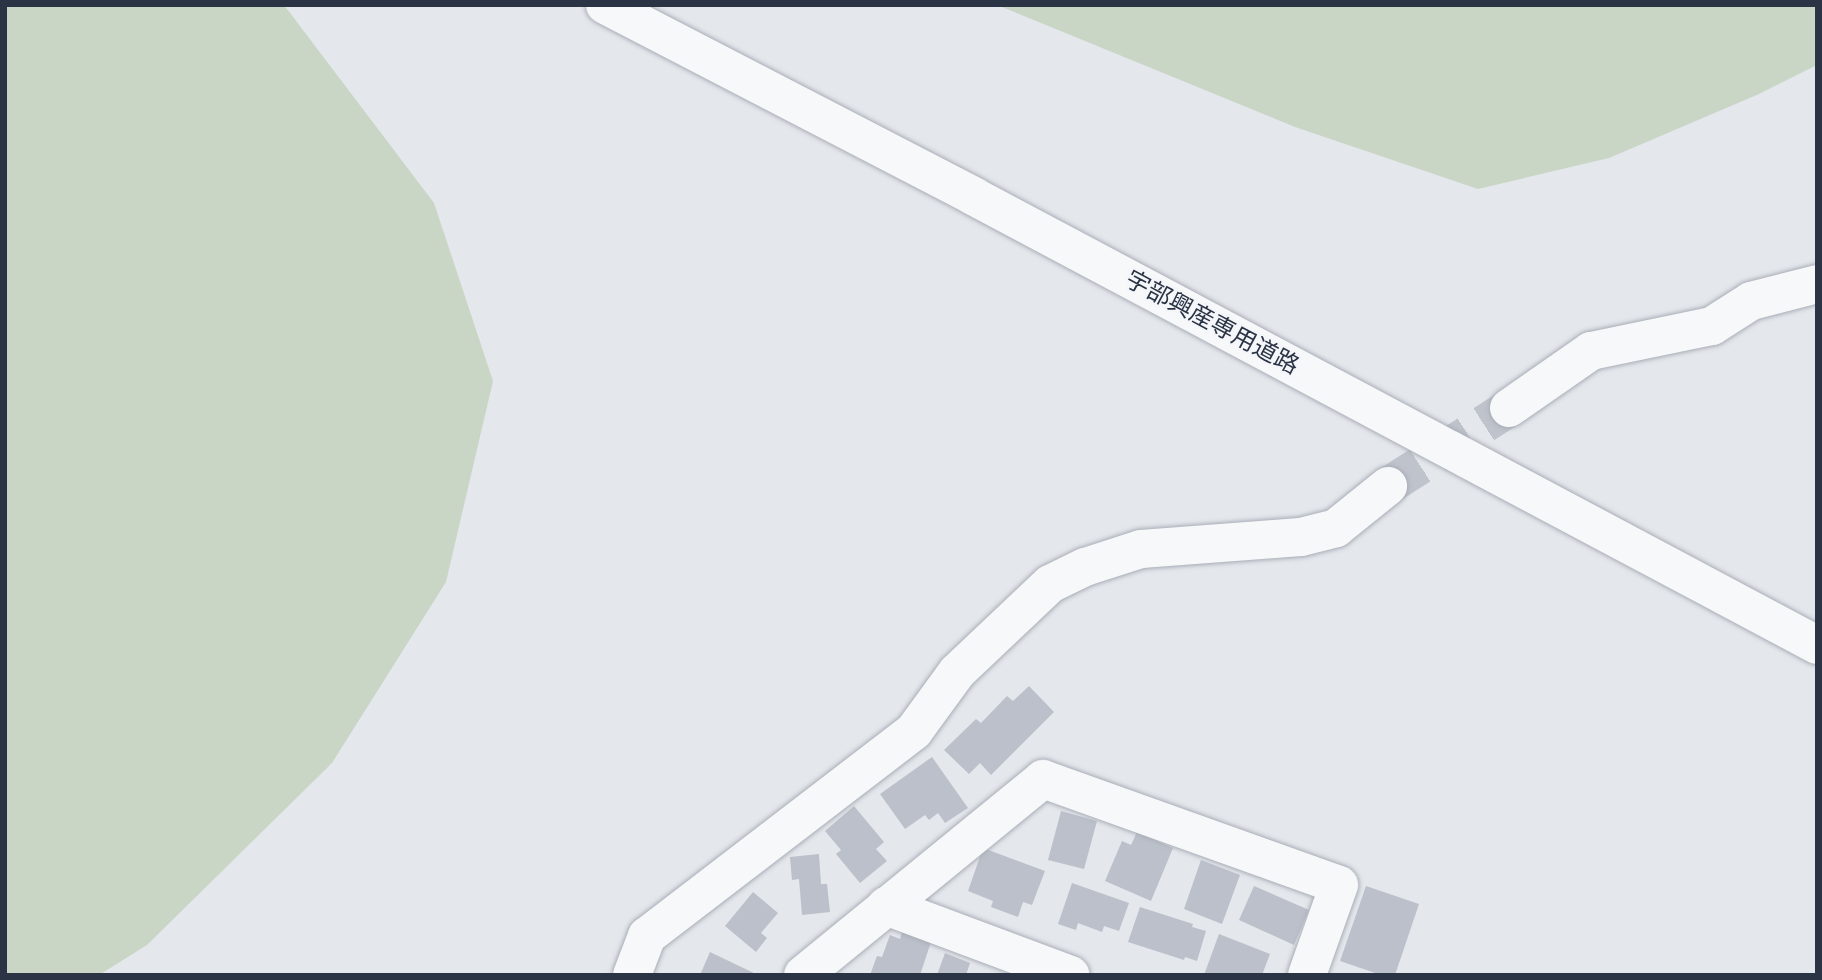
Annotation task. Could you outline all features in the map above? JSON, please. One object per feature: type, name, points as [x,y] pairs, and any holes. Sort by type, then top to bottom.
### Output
[{"type":"street","name":"宇部興産専用道路","points":[[606,5],[961,189],[1817,645]]},
{"type":"street","points":[[1509,408],[1591,351],[1712,326],[1751,301],[1817,284]]},
{"type":"street","points":[[632,975],[647,936],[774,842],[914,731],[957,672],[1050,584],[1084,566],[1141,549],[1301,537],[1336,528],[1388,486]]},
{"type":"street","points":[[803,975],[1043,779],[1339,886],[1307,975]]},
{"type":"street","points":[[886,906],[1071,975]]},
{"type":"green space","points":[[5,5],[284,5],[434,203],[493,381],[446,582],[332,763],[147,945],[99,975],[5,975]]},
{"type":"green space","points":[[997,5],[1817,5],[1817,65],[1759,94],[1609,158],[1478,189],[1295,127]]},
{"type":"building","points":[[1029,686],[1054,712],[991,775],[980,763],[969,774],[944,750],[976,719],[981,723],[1007,696],[1013,701]]},
{"type":"building","points":[[932,757],[968,808],[945,823],[938,813],[929,820],[925,815],[905,829],[880,794]]},
{"type":"building","points":[[854,806],[884,842],[876,849],[887,861],[860,883],[836,854],[841,850],[825,831]]},
{"type":"building","points":[[1061,811],[1097,821],[1084,869],[1048,860]]},
{"type":"building","points":[[1137,832],[1173,848],[1151,901],[1105,881],[1122,841],[1131,845]]},
{"type":"building","points":[[983,848],[1045,871],[1032,905],[1023,902],[1018,917],[991,907],[993,901],[968,891]]},
{"type":"building","points":[[819,854],[821,884],[827,884],[830,912],[802,915],[799,879],[792,880],[790,857]]},
{"type":"building","points":[[1201,860],[1240,875],[1222,924],[1184,909]]},
{"type":"building","points":[[1072,883],[1129,903],[1119,931],[1104,926],[1102,932],[1078,923],[1076,930],[1058,924]]},
{"type":"building","points":[[1254,886],[1309,910],[1294,945],[1239,920]]},
{"type":"building","points":[[1366,886],[1419,904],[1395,975],[1381,975],[1340,961]]},
{"type":"building","points":[[753,892],[778,913],[761,933],[767,938],[756,952],[725,926]]},
{"type":"building","points":[[1140,907],[1193,924],[1192,927],[1206,931],[1197,961],[1185,957],[1184,960],[1128,942]]},
{"type":"building","points":[[902,932],[931,942],[920,975],[870,975],[877,956],[882,957],[890,935],[900,939]]},
{"type":"building","points":[[1219,934],[1270,954],[1262,975],[1204,975]]},
{"type":"building","points":[[710,952],[758,975],[700,975]]},
{"type":"building","points":[[945,953],[970,963],[966,975],[937,975]]},
{"type":"tunnel","points":[[1388,486],[1509,408]]}]
